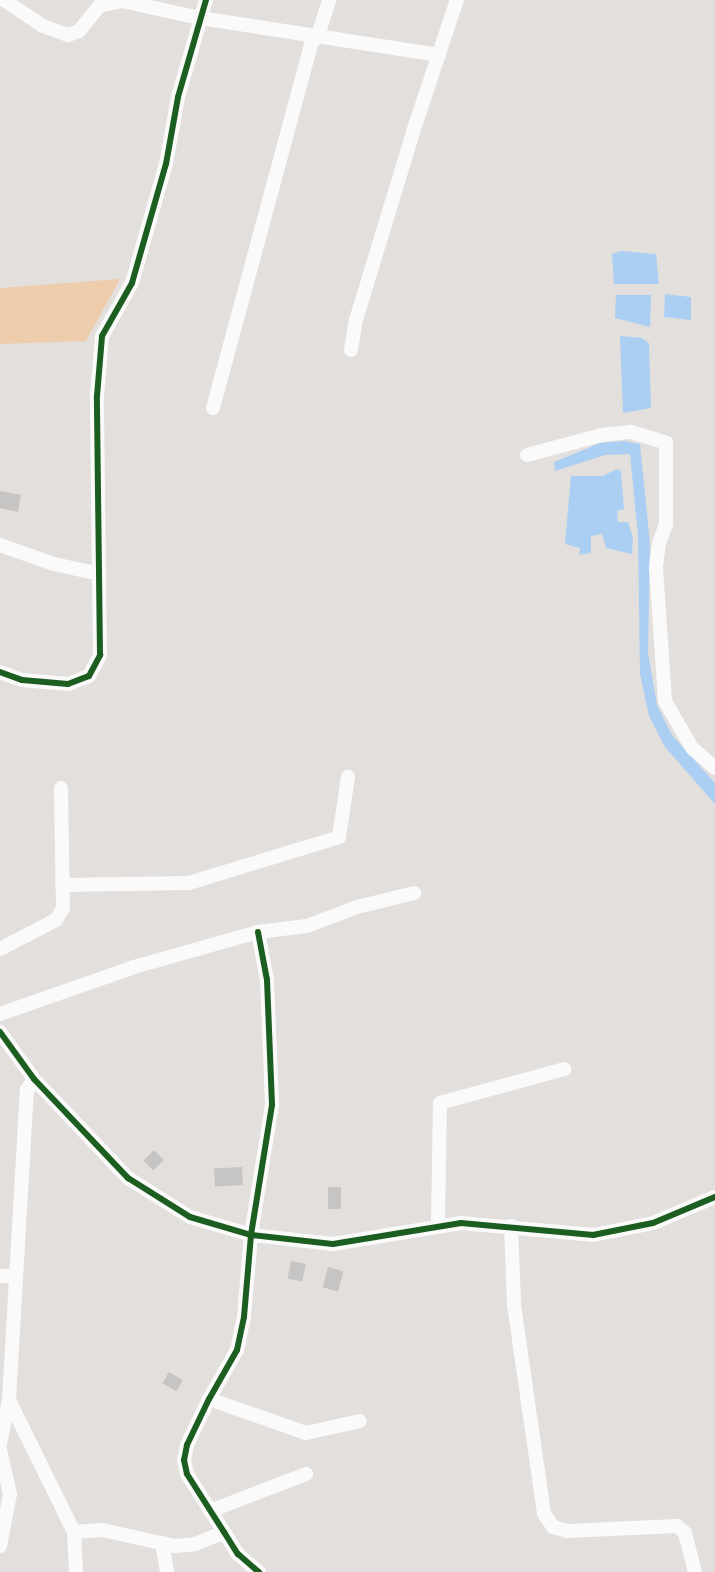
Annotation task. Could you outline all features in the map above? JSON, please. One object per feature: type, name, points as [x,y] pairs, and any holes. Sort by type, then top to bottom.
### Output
[{"type":"street","points":[[4,0],[43,26],[68,35],[79,30],[99,6],[114,0],[200,18],[439,55]]},
{"type":"street","points":[[0,672],[22,680],[68,684],[88,676],[100,655],[97,396],[102,336],[134,275],[166,164],[178,96],[206,0]]},
{"type":"street","points":[[213,408],[315,37],[329,0]]},
{"type":"street","points":[[351,350],[356,320],[457,0]]},
{"type":"street","points":[[528,455],[601,435],[631,432],[666,443],[666,524],[659,543],[656,568],[665,701],[692,748],[715,768]]},
{"type":"street","points":[[0,545],[54,564],[99,574]]},
{"type":"street","points":[[62,885],[189,883],[339,837],[348,777]]},
{"type":"street","points":[[0,949],[56,920],[63,908],[61,788]]},
{"type":"street","points":[[0,1014],[134,967],[258,932],[307,926],[357,907],[414,893]]},
{"type":"street","points":[[258,932],[267,980],[272,1105],[251,1235],[244,1317],[237,1350],[209,1399],[187,1445],[184,1460],[188,1474],[238,1554],[259,1572]]},
{"type":"street","points":[[0,1032],[34,1079],[87,1139],[134,1182],[190,1216],[251,1235],[333,1244],[438,1225],[511,1226],[593,1235],[653,1223],[715,1197]]},
{"type":"street","points":[[438,1225],[440,1103],[564,1069]]},
{"type":"street","points":[[0,1444],[15,1276],[27,1090],[34,1079]]},
{"type":"street","points":[[511,1226],[514,1305],[544,1514],[552,1527],[567,1531],[677,1526],[685,1533],[695,1572]]},
{"type":"street","points":[[0,1276],[15,1276]]},
{"type":"street","points":[[209,1399],[306,1434],[360,1421]]},
{"type":"street","points":[[4,1402],[74,1532],[76,1572]]},
{"type":"street","points":[[0,1450],[10,1494],[0,1546]]},
{"type":"street","points":[[210,1511],[306,1474]]},
{"type":"street","points":[[74,1532],[102,1530],[162,1543],[194,1544],[224,1532]]},
{"type":"street","points":[[162,1543],[167,1572]]},
{"type":"shaded area","points":[[120,279],[86,341],[0,344],[0,288]]},
{"type":"water","points":[[621,251],[656,254],[659,284],[614,284],[612,254]]},
{"type":"water","points":[[665,294],[691,297],[691,320],[664,317]]},
{"type":"water","points":[[616,295],[651,295],[650,327],[615,318]]},
{"type":"water","points":[[620,336],[642,338],[649,343],[651,408],[623,413]]},
{"type":"water","points":[[624,441],[640,444],[650,544],[648,653],[657,705],[672,735],[715,783],[715,804],[665,747],[649,716],[640,674],[638,535],[630,454],[605,455],[555,471],[554,462],[600,443]]},
{"type":"water","points":[[617,469],[621,471],[624,509],[617,511],[618,522],[628,522],[633,538],[632,554],[606,548],[602,534],[591,536],[591,553],[579,555],[580,548],[565,544],[571,476],[603,476]]},
{"type":"building","points":[[0,491],[21,495],[18,512],[0,508]]},
{"type":"building","points":[[154,1150],[164,1160],[153,1171],[143,1161]]},
{"type":"building","points":[[242,1167],[243,1185],[215,1186],[214,1168]]},
{"type":"building","points":[[328,1187],[341,1187],[341,1209],[328,1209]]},
{"type":"building","points":[[291,1261],[306,1264],[302,1282],[288,1279]]},
{"type":"building","points":[[328,1267],[343,1271],[338,1291],[323,1287]]},
{"type":"building","points":[[169,1372],[183,1380],[176,1391],[162,1383]]},
{"type":"cycle path","points":[[0,672],[22,680],[68,684],[89,676],[100,655],[97,396],[102,336],[132,283],[166,164],[178,97],[206,0]]},
{"type":"cycle path","points":[[258,932],[267,980],[272,1105],[251,1235],[244,1317],[237,1350],[209,1399],[187,1445],[184,1460],[187,1474],[238,1554],[259,1572]]},
{"type":"cycle path","points":[[0,1032],[34,1079],[128,1178],[190,1217],[251,1235],[333,1244],[461,1223],[593,1235],[653,1223],[715,1197]]}]
